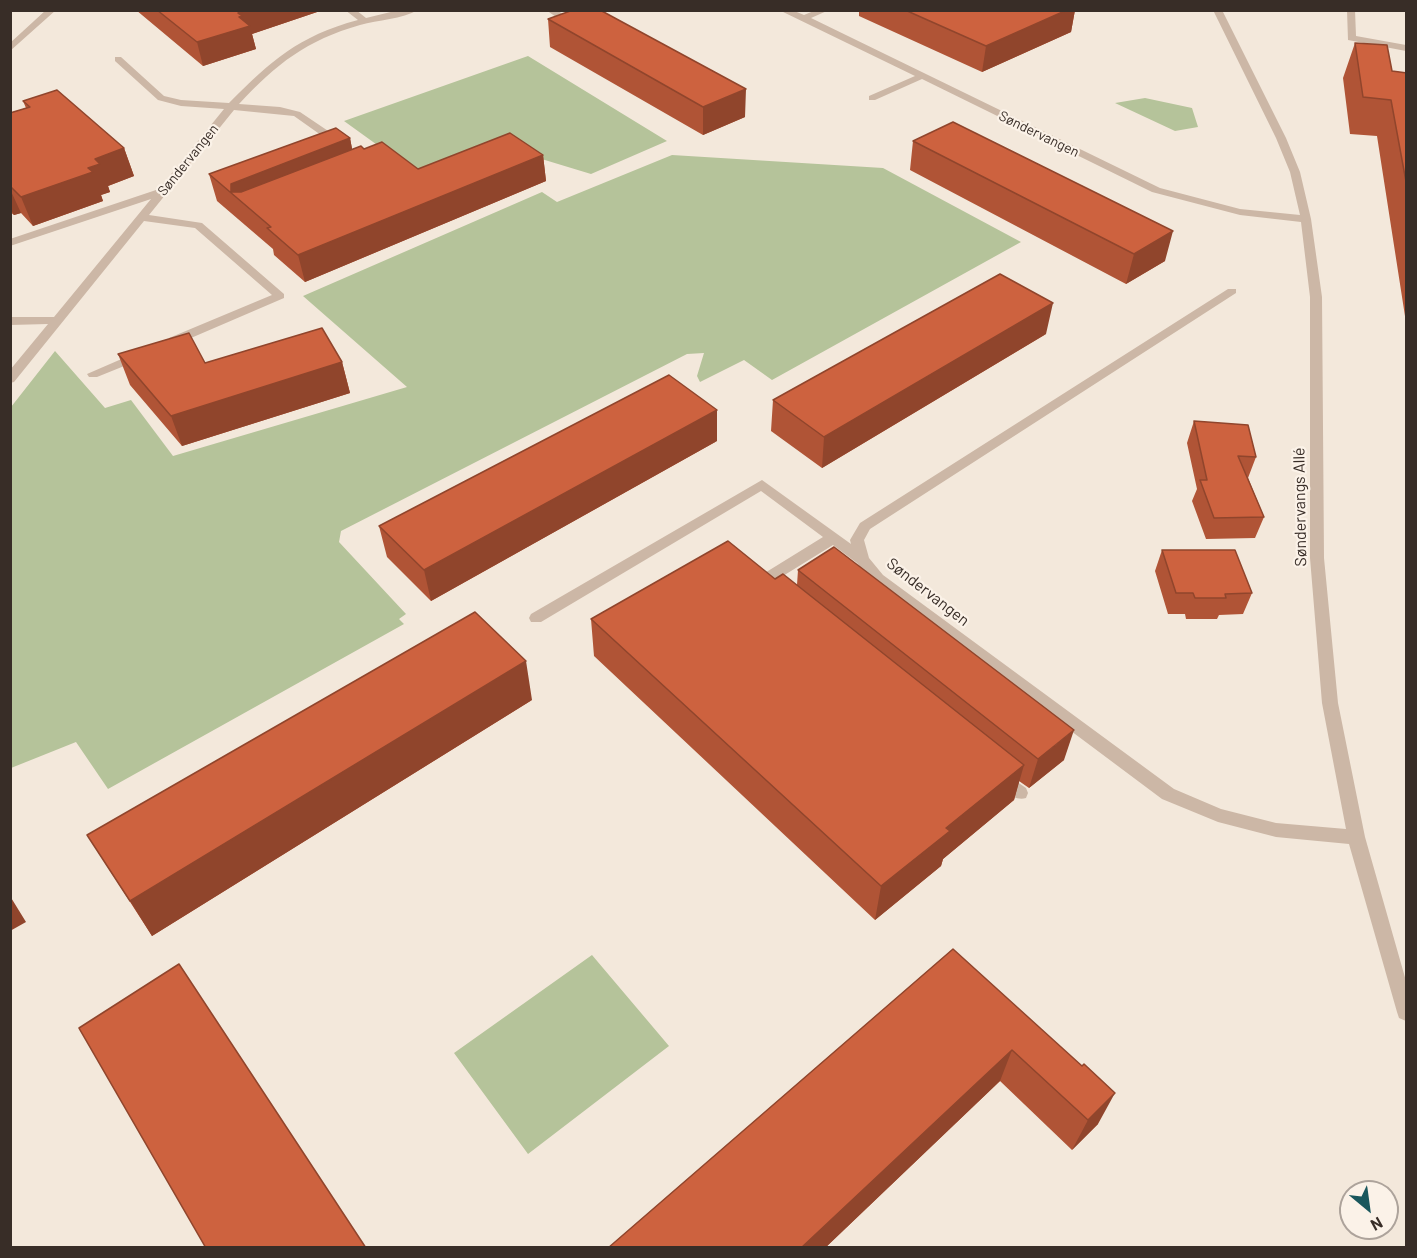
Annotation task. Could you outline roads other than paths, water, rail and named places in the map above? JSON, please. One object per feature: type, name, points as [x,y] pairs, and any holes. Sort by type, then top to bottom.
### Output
[{"type":"street","points":[[13,44],[52,10]]},
{"type":"street","points":[[349,10],[365,21]]},
{"type":"street","name":"Søndervangen","points":[[10,379],[230,108],[270,67],[297,47],[327,33],[365,21],[414,10]]},
{"type":"street","points":[[550,10],[577,28]]},
{"type":"street","name":"Søndervangen","points":[[783,10],[804,18],[920,77],[1156,190],[1240,212],[1306,219]]},
{"type":"street","points":[[804,18],[825,10]]},
{"type":"street","name":"Søndervangs Allé","points":[[1217,10],[1281,138],[1295,172],[1306,219],[1316,297],[1317,558],[1330,703],[1356,837],[1407,1012]]},
{"type":"street","points":[[1351,10],[1351,38],[1407,48]]},
{"type":"street","points":[[118,59],[161,98],[181,103],[280,110],[297,114],[352,152]]},
{"type":"street","points":[[872,98],[920,77]]},
{"type":"street","points":[[10,243],[163,191]]},
{"type":"street","points":[[93,374],[280,296],[198,225],[142,217]]},
{"type":"street","name":"Søndervangen","points":[[1232,291],[865,526],[857,540],[862,559],[878,579],[1168,794],[1218,816],[1276,830],[1356,837]]},
{"type":"street","points":[[10,321],[59,320]]},
{"type":"street","points":[[536,618],[762,485],[862,559]]},
{"type":"street","points":[[778,598],[760,583],[833,538]]},
{"type":"street","points":[[992,771],[1020,793]]}]
